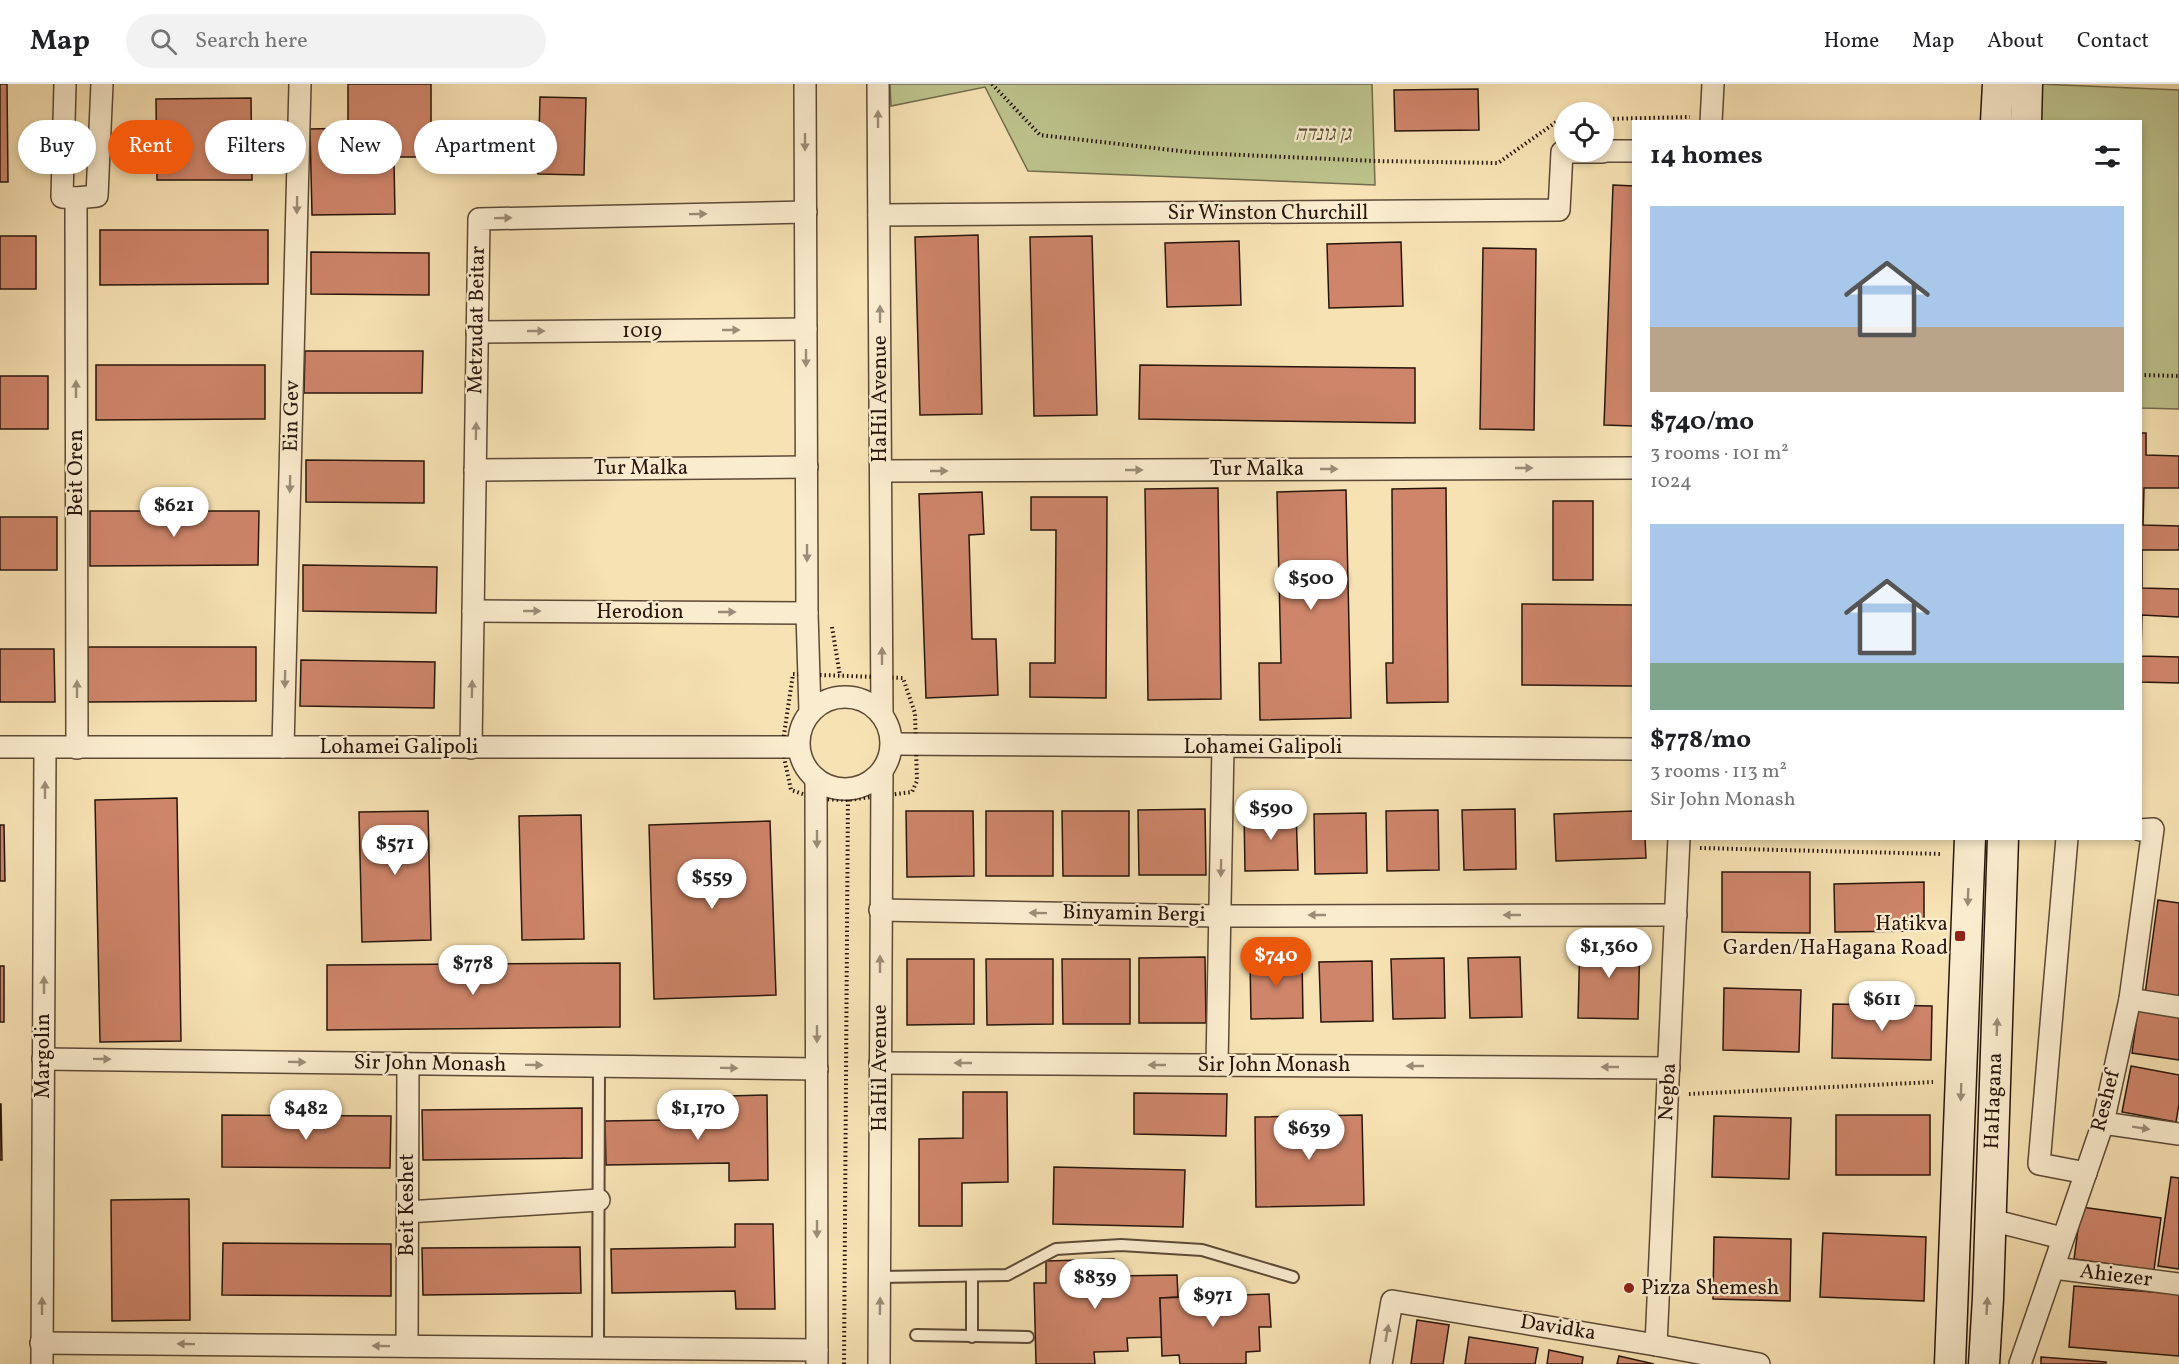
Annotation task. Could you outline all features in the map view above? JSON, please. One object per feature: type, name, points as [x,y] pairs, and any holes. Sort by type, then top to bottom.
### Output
[{"type":"street","points":[[65,84],[62,197],[76,198],[97,196],[102,84]]},
{"type":"street","name":"Ein Gev","points":[[283,747],[300,84]]},
{"type":"street","points":[[805,84],[807,613],[810,712]]},
{"type":"street","name":"HaHil Avenue","points":[[878,84],[882,714]]},
{"type":"street","points":[[1712,119],[1713,84]]},
{"type":"street","points":[[1996,120],[1998,84]]},
{"type":"street","points":[[2025,120],[2027,84]]},
{"type":"street","name":"Sir Winston Churchill","points":[[1614,152],[1632,151]]},
{"type":"street","name":"Sir Winston Churchill","points":[[879,215],[1559,210],[1561,162]]},
{"type":"street","name":"Beit Oren","points":[[76,198],[77,748]]},
{"type":"street","name":"Metzudat Beitar","points":[[471,748],[478,219],[806,212]]},
{"type":"street","name":"1019","points":[[477,332],[806,329]]},
{"type":"street","name":"Tur Malka","points":[[475,470],[807,467]]},
{"type":"street","name":"Tur Malka","points":[[881,471],[1632,468]]},
{"type":"street","name":"Herodion","points":[[473,611],[807,613]]},
{"type":"street","points":[[41,1343],[598,1348],[817,1357],[817,790],[803,763],[790,747],[810,712],[829,699],[857,698],[872,705],[882,714],[891,732],[892,744],[888,764],[874,781],[848,795],[836,790],[817,790]]},
{"type":"street","name":"Lohamei Galipoli","points":[[892,744],[1632,749]]},
{"type":"street","points":[[1217,1065],[1223,746]]},
{"type":"street","name":"Lohamei Galipoli","points":[[0,747],[790,747]]},
{"type":"street","name":"Margolin","points":[[42,1364],[45,748]]},
{"type":"street","name":"HaHil Avenue","points":[[879,1364],[882,772]]},
{"type":"street","name":"Reshef","points":[[2020,1364],[2103,1123],[2130,999],[2147,829]]},
{"type":"street","name":"HaHagana","points":[[1984,1364],[2003,840]]},
{"type":"street","points":[[2067,840],[2039,1164],[2086,1173]]},
{"type":"street","name":"Negba","points":[[1656,1345],[1679,843]]},
{"type":"street","name":"HaHagana","points":[[1950,1364],[1970,846]]},
{"type":"street","name":"Binyamin Bergi","points":[[880,910],[1220,916],[1676,915]]},
{"type":"street","points":[[2130,999],[2179,1007]]},
{"type":"street","name":"Sir John Monash","points":[[43,1059],[817,1069]]},
{"type":"street","name":"Sir John Monash","points":[[880,1063],[1669,1068]]},
{"type":"street","name":"Beit Keshet","points":[[406,1346],[408,1064]]},
{"type":"street","points":[[2103,1123],[2179,1134]]},
{"type":"street","points":[[407,1212],[598,1200]]},
{"type":"street","points":[[1991,1220],[2062,1238]]},
{"type":"street","name":"Ahiezer","points":[[2054,1268],[2179,1284]]},
{"type":"street","name":"Davidka","points":[[1381,1364],[1392,1301],[1759,1364]]},
{"type":"lane","points":[[598,1348],[599,1066]]},
{"type":"lane","points":[[880,1277],[1007,1275],[1056,1249],[1121,1245],[1202,1250],[1293,1277]]},
{"type":"lane","points":[[972,1277],[972,1337]]},
{"type":"lane","points":[[916,1335],[1028,1337]]},
{"type":"path","points":[[992,84],[1040,135],[1198,153],[1498,164],[1554,124]]},
{"type":"path","points":[[1614,119],[1712,119]]},
{"type":"path","points":[[2142,375],[2179,376]]},
{"type":"path","points":[[793,674],[809,675],[903,678],[915,713],[917,781],[912,792],[882,796],[791,790],[793,674]]},
{"type":"path","points":[[844,1364],[848,795]]},
{"type":"path","points":[[1679,843],[1970,846]]},
{"type":"path","points":[[1667,1095],[1961,1081]]},
{"type":"green space","name":"גן גונדה","points":[[890,84],[1372,84],[1375,185],[1028,171],[985,87],[891,106]]},
{"type":"green space","points":[[2039,84],[2179,90],[2179,409],[2142,408],[2142,120],[2038,120]]},
{"type":"building","points":[[0,84],[7,84],[8,182],[0,182]]},
{"type":"building","points":[[348,84],[431,84],[431,120],[414,120],[414,157],[402,157],[402,120],[348,120]]},
{"type":"building","points":[[1478,89],[1479,130],[1395,131],[1394,90]]},
{"type":"building","points":[[540,97],[586,98],[584,175],[538,174],[557,174],[557,120],[539,120]]},
{"type":"building","points":[[251,98],[251,120],[205,120],[205,174],[252,174],[252,180],[157,180],[157,174],[193,174],[193,120],[156,120],[156,99]]},
{"type":"building","points":[[310,129],[318,129],[318,174],[394,174],[395,214],[312,215]]},
{"type":"building","points":[[1613,185],[1632,186],[1632,426],[1604,425]]},
{"type":"building","points":[[100,230],[268,230],[268,284],[100,285]]},
{"type":"building","points":[[978,235],[982,414],[920,415],[915,237]]},
{"type":"building","points":[[0,236],[36,236],[36,289],[0,289]]},
{"type":"building","points":[[1092,236],[1097,415],[1034,416],[1030,237]]},
{"type":"building","points":[[1239,241],[1241,305],[1167,307],[1165,243]]},
{"type":"building","points":[[1401,242],[1403,306],[1329,308],[1327,244]]},
{"type":"building","points":[[1483,248],[1536,249],[1534,430],[1480,429]]},
{"type":"building","points":[[311,252],[429,253],[429,295],[311,294]]},
{"type":"building","points":[[305,351],[423,351],[422,393],[304,393]]},
{"type":"building","points":[[96,365],[265,365],[265,419],[96,420]]},
{"type":"building","points":[[1140,365],[1415,368],[1415,423],[1139,419]]},
{"type":"building","points":[[0,376],[48,376],[48,429],[0,429]]},
{"type":"building","points":[[2142,433],[2146,433],[2146,455],[2179,456],[2179,488],[2144,488],[2143,525],[2179,526],[2179,550],[2142,550]]},
{"type":"building","points":[[306,460],[424,461],[424,503],[306,502]]},
{"type":"building","points":[[1218,488],[1221,699],[1148,700],[1145,489]]},
{"type":"building","points":[[1446,488],[1448,702],[1387,703],[1386,663],[1393,663],[1392,489]]},
{"type":"building","points":[[1346,490],[1351,718],[1260,720],[1259,663],[1281,663],[1277,492]]},
{"type":"building","points":[[982,492],[984,534],[969,535],[972,639],[996,639],[998,695],[926,698],[919,494]]},
{"type":"building","points":[[1031,497],[1107,497],[1106,698],[1030,697],[1030,663],[1055,663],[1056,530],[1031,530]]},
{"type":"building","points":[[1553,501],[1593,501],[1593,580],[1553,580]]},
{"type":"building","points":[[90,511],[259,511],[258,565],[90,566]]},
{"type":"building","points":[[0,517],[57,517],[57,570],[0,570]]},
{"type":"building","points":[[303,565],[437,567],[436,613],[303,611]]},
{"type":"building","points":[[2142,588],[2179,589],[2179,617],[2142,615]]},
{"type":"building","points":[[1522,604],[1632,605],[1632,686],[1522,685]]},
{"type":"building","points":[[88,647],[256,647],[256,701],[88,702]]},
{"type":"building","points":[[0,649],[54,649],[55,702],[0,702]]},
{"type":"building","points":[[2142,656],[2179,657],[2179,683],[2142,682]]},
{"type":"building","points":[[301,660],[435,662],[434,708],[300,706]]},
{"type":"building","points":[[177,798],[181,1041],[100,1042],[95,800]]},
{"type":"building","points":[[1205,809],[1206,875],[1139,875],[1138,810]]},
{"type":"building","points":[[1515,809],[1516,869],[1464,870],[1462,810]]},
{"type":"building","points":[[1296,810],[1298,870],[1245,871],[1244,811]]},
{"type":"building","points":[[1438,810],[1439,870],[1387,871],[1386,811]]},
{"type":"building","points":[[428,811],[431,940],[362,942],[359,812]]},
{"type":"building","points":[[906,811],[973,811],[974,876],[907,877]]},
{"type":"building","points":[[986,811],[1053,811],[1053,876],[986,876]]},
{"type":"building","points":[[1062,811],[1129,811],[1129,876],[1063,876]]},
{"type":"building","points":[[1632,811],[1632,840],[1645,840],[1646,858],[1556,861],[1554,814]]},
{"type":"building","points":[[1366,813],[1367,873],[1315,874],[1314,814]]},
{"type":"building","points":[[581,815],[584,939],[522,940],[519,816]]},
{"type":"building","points":[[770,821],[776,995],[654,999],[649,825]]},
{"type":"building","points":[[0,825],[4,825],[5,881],[0,881]]},
{"type":"building","points":[[1722,872],[1810,872],[1810,933],[1722,932]]},
{"type":"building","points":[[1924,882],[1924,931],[1835,932],[1834,884]]},
{"type":"building","points":[[2158,900],[2179,903],[2179,999],[2145,994]]},
{"type":"building","points":[[1580,939],[1640,940],[1638,1019],[1578,1018]]},
{"type":"building","points":[[1205,957],[1206,1023],[1139,1023],[1139,958]]},
{"type":"building","points":[[1520,957],[1522,1017],[1470,1018],[1468,958]]},
{"type":"building","points":[[1302,958],[1303,1018],[1251,1019],[1250,959]]},
{"type":"building","points":[[1444,958],[1445,1018],[1393,1019],[1391,959]]},
{"type":"building","points":[[907,959],[974,959],[974,1024],[907,1025]]},
{"type":"building","points":[[986,959],[1053,959],[1053,1024],[987,1025]]},
{"type":"building","points":[[1062,959],[1130,959],[1130,1024],[1063,1024]]},
{"type":"building","points":[[1372,961],[1373,1021],[1321,1022],[1319,962]]},
{"type":"building","points":[[620,963],[620,1027],[327,1030],[327,965]]},
{"type":"building","points":[[0,966],[4,966],[4,1022],[0,1022]]},
{"type":"building","points":[[1724,988],[1801,990],[1799,1052],[1723,1050]]},
{"type":"building","points":[[1833,1004],[1932,1006],[1931,1060],[1832,1058]]},
{"type":"building","points":[[2138,1010],[2179,1015],[2179,1060],[2132,1053]]},
{"type":"building","points":[[2131,1066],[2179,1075],[2179,1104],[2176,1122],[2122,1112]]},
{"type":"building","points":[[963,1092],[1007,1092],[1008,1182],[962,1183],[962,1226],[919,1226],[919,1139],[963,1138]]},
{"type":"building","points":[[1134,1093],[1227,1094],[1226,1136],[1134,1134]]},
{"type":"building","points":[[767,1095],[768,1180],[729,1181],[729,1163],[606,1165],[605,1121],[729,1119],[729,1096]]},
{"type":"building","points":[[1,1104],[2,1160],[0,1160]]},
{"type":"building","points":[[582,1108],[582,1158],[423,1160],[422,1110]]},
{"type":"building","points":[[222,1115],[391,1116],[390,1168],[222,1167]]},
{"type":"building","points":[[1362,1115],[1364,1205],[1256,1207],[1255,1117]]},
{"type":"building","points":[[1836,1115],[1930,1115],[1930,1175],[1836,1175]]},
{"type":"building","points":[[1714,1116],[1791,1118],[1789,1179],[1712,1177]]},
{"type":"building","points":[[1054,1167],[1185,1170],[1183,1227],[1053,1224]]},
{"type":"building","points":[[2171,1177],[2179,1178],[2179,1269],[2158,1266]]},
{"type":"building","points":[[189,1199],[190,1320],[112,1321],[111,1200]]},
{"type":"building","points":[[2081,1207],[2161,1218],[2154,1270],[2074,1259]]},
{"type":"building","points":[[735,1224],[773,1224],[775,1309],[736,1309],[735,1291],[612,1293],[611,1249],[735,1247]]},
{"type":"building","points":[[1823,1233],[1926,1237],[1924,1301],[1820,1297]]},
{"type":"building","points":[[1714,1237],[1791,1239],[1790,1301],[1713,1299]]},
{"type":"building","points":[[223,1243],[391,1244],[391,1296],[222,1295]]},
{"type":"building","points":[[580,1247],[581,1293],[423,1295],[422,1248]]},
{"type":"building","points":[[1114,1259],[1115,1276],[1177,1275],[1178,1297],[1160,1298],[1162,1337],[1127,1338],[1128,1351],[1094,1352],[1095,1364],[1036,1364],[1034,1283],[1046,1283],[1046,1261]]},
{"type":"building","points":[[2074,1286],[2179,1294],[2179,1356],[2069,1347]]},
{"type":"building","points":[[1269,1294],[1271,1327],[1259,1327],[1260,1351],[1246,1352],[1246,1364],[1180,1364],[1179,1355],[1162,1356],[1160,1298]]},
{"type":"building","points":[[1417,1320],[1449,1325],[1443,1364],[1411,1364]]},
{"type":"building","points":[[1469,1337],[1538,1348],[1535,1364],[1465,1364]]},
{"type":"building","points":[[1549,1350],[1583,1357],[1582,1364],[1547,1364]]},
{"type":"building","points":[[1619,1356],[1654,1364],[1617,1364]]},
{"type":"building","points":[[2041,1357],[2106,1362],[2106,1364],[2041,1364]]},
{"type":"place","name":"Hatikva Garden/HaHagana Road","points":[[1960,936]]},
{"type":"place","name":"Pizza Shemesh","points":[[1629,1288]]}]
